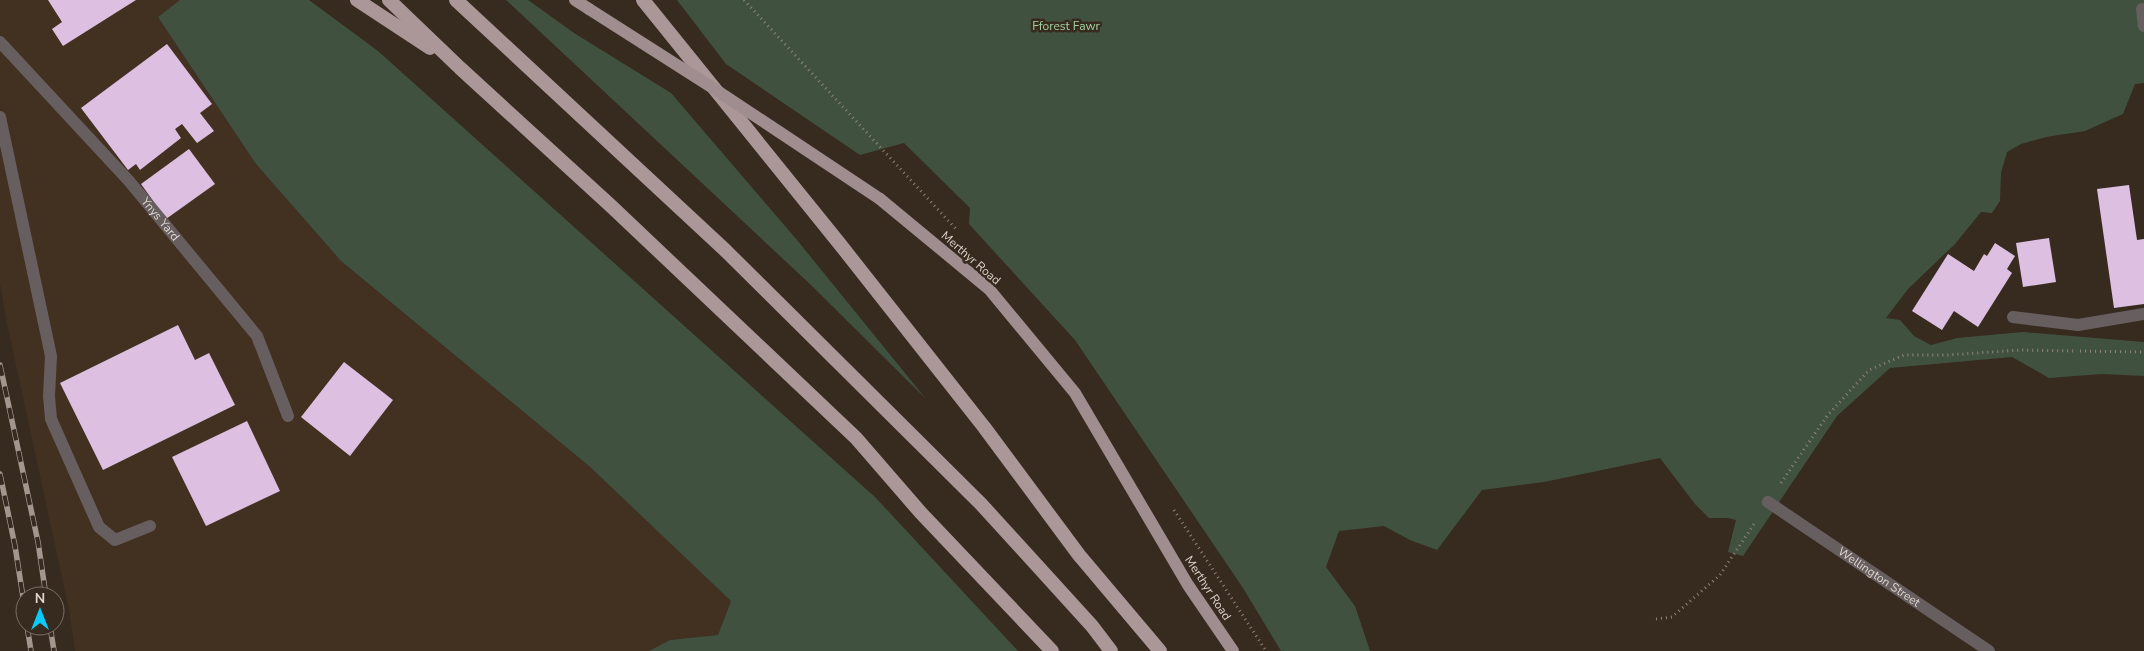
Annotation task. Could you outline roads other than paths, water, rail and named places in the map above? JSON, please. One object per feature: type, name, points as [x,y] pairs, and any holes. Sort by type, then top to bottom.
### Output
[{"type":"highway","points":[[357,0],[460,68]]},
{"type":"highway","points":[[389,0],[460,68],[611,206],[856,438],[921,513],[1052,651]]},
{"type":"highway","points":[[456,0],[740,265],[981,504],[1092,626],[1111,651]]},
{"type":"highway","points":[[643,0],[845,251],[984,428],[1079,555],[1160,651]]},
{"type":"main road","name":"Merthyr Road","points":[[575,0],[880,199],[988,288],[1075,393],[1188,585],[1233,651]]},
{"type":"street","points":[[2142,9],[2144,26]]},
{"type":"street","name":"Ynys Yard","points":[[0,42],[129,181],[257,336],[288,416]]},
{"type":"street","points":[[0,117],[51,356],[49,396],[51,418],[99,527],[115,540],[150,526]]},
{"type":"street","points":[[2013,317],[2078,325],[2144,314]]},
{"type":"street","name":"Wellington Street","points":[[1768,502],[1972,647],[1989,651]]},
{"type":"railway","points":[[0,365],[38,542],[45,586]]},
{"type":"railway","points":[[0,474],[21,586]]},
{"type":"railway","points":[[29,636],[31,651]]},
{"type":"railway","points":[[52,636],[54,651]]},
{"type":"park label","name":"Fforest Fawr","points":[[1066,26]]}]
